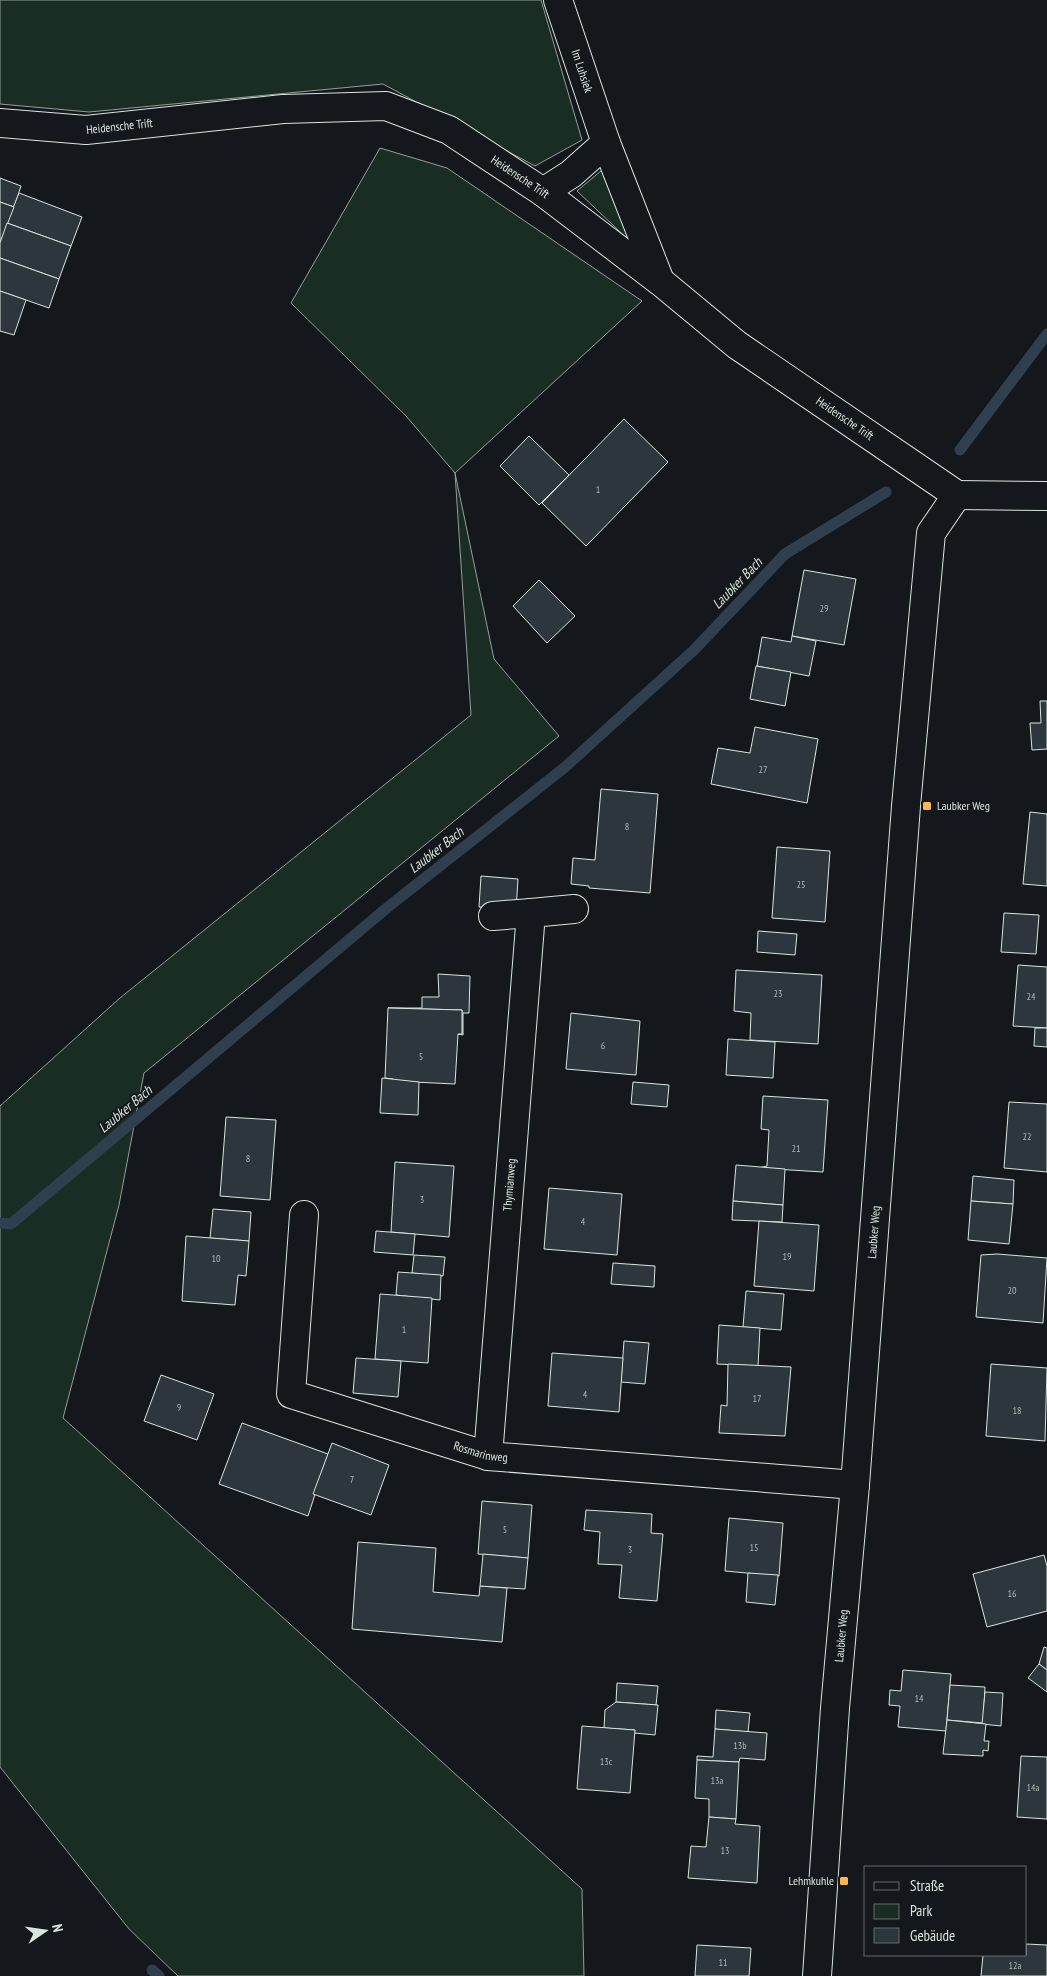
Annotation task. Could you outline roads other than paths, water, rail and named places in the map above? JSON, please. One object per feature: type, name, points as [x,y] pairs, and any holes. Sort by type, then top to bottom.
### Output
[{"type":"street","name":"Im Luhsiek","points":[[558,0],[606,143],[661,282]]},
{"type":"street","name":"Heidensche Trift","points":[[0,123],[86,130],[283,109],[386,106],[449,130],[543,192],[661,282],[737,345],[957,495]]},
{"type":"street","points":[[543,192],[571,174],[606,143]]},
{"type":"street","points":[[957,495],[1047,496]]},
{"type":"street","name":"Laubker Weg","points":[[817,1976],[835,1708],[855,1485],[906,806],[931,533],[957,495]]},
{"type":"street","points":[[493,916],[574,909]]},
{"type":"street","name":"Thymianweg","points":[[488,1456],[531,913]]},
{"type":"street","name":"Rosmarinweg","points":[[304,1215],[291,1394],[488,1456],[855,1485]]},
{"type":"waterway","name":"Laubker Bach","points":[[960,450],[1047,334]]},
{"type":"waterway","name":"Laubker Bach","points":[[0,1223],[11,1224],[388,907],[564,768],[694,650],[785,554],[886,492]]},
{"type":"waterway","points":[[152,1970],[159,1976]]},
{"type":"place","name":"Laubker Weg","points":[[927,806]]},
{"type":"place","name":"Lehmkuhle","points":[[844,1881]]}]
